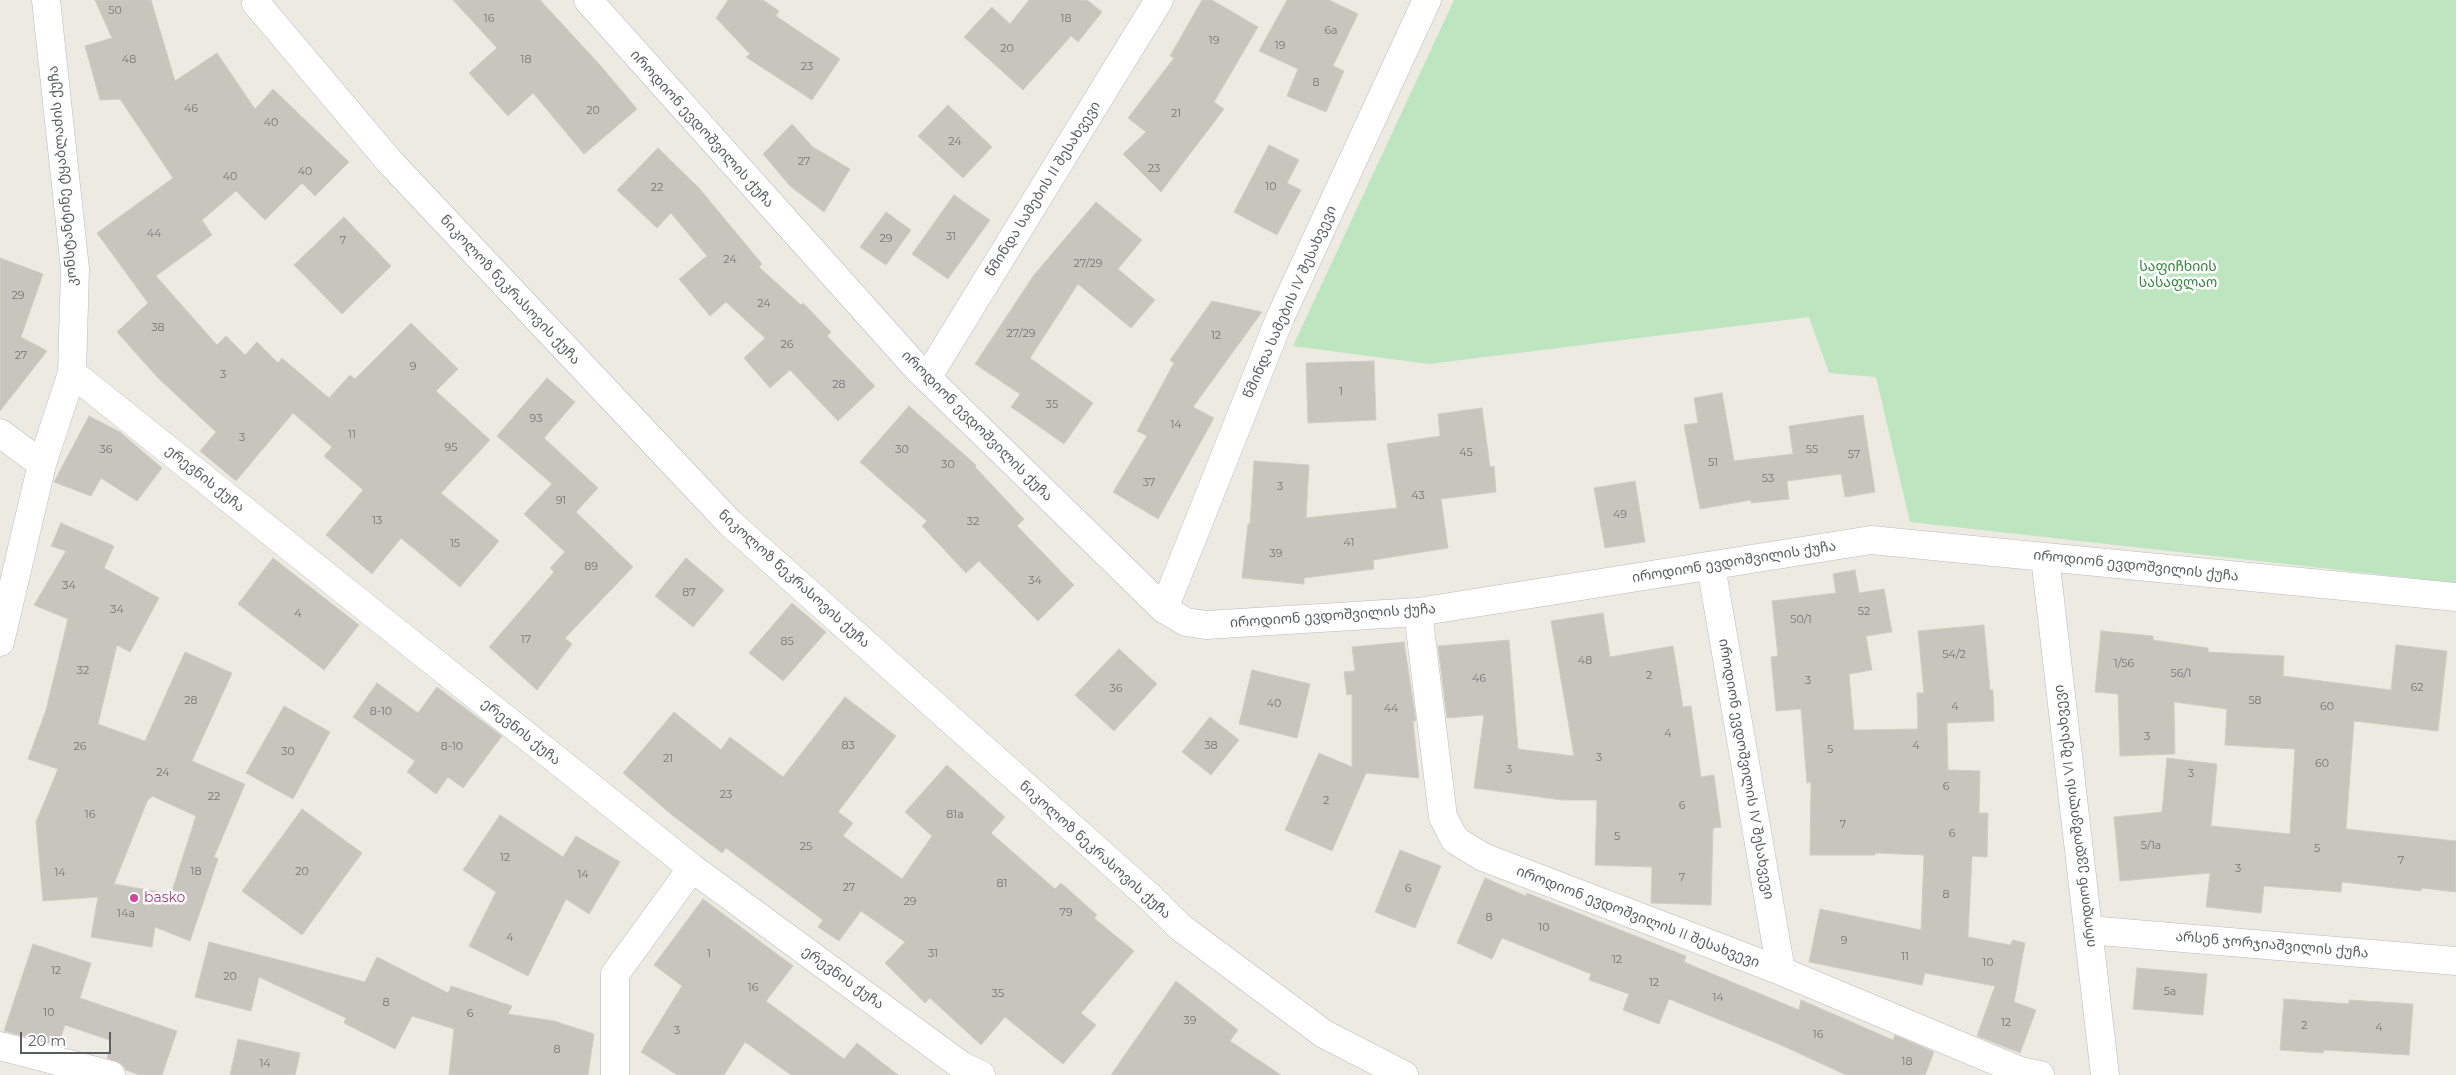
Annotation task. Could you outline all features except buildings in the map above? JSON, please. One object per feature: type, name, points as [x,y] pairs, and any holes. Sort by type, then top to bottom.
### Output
[{"type":"street","name":"კონსტანტინე ტყაბლაძის ქუჩა","points":[[0,642],[42,464],[72,374],[75,269],[46,0]]},
{"type":"street","name":"იროდიონ ევდოშვილის ქუჩა","points":[[588,0],[926,378],[1164,609],[1186,622],[1206,624],[1418,612],[1871,540],[2456,597]]},
{"type":"street","name":"წმინდა სამების II შესახვევი","points":[[926,378],[1159,0]]},
{"type":"street","name":"წმინდა სამების IV შესახვევი","points":[[1164,609],[1280,318],[1427,0]]},
{"type":"street","name":"ნიკოლოზ ნეკრასოვის ქუჩა","points":[[256,3],[390,162],[730,523],[1180,926],[1324,1034],[1404,1075]]},
{"type":"street","name":"ერევნის ქუჩა","points":[[72,374],[692,868],[962,1066],[981,1075]]},
{"type":"street","points":[[0,433],[42,464]]},
{"type":"street","name":"იროდიონ ევდოშვილის VI შესახვევი","points":[[2045,556],[2105,1075]]},
{"type":"street","name":"იროდიონ ევდოშვილის IV შესახვევი","points":[[1711,566],[1781,971]]},
{"type":"street","name":"იროდიონ ევდოშვილის II შესახვევი","points":[[1418,612],[1443,817],[1455,840],[1483,857],[1781,971],[2020,1071],[2040,1075]]},
{"type":"street","points":[[615,1075],[615,974],[692,868]]},
{"type":"street","name":"არსენ ჯორჯიაშვილის ქუჩა","points":[[2088,930],[2456,961]]},
{"type":"street","points":[[0,1046],[111,1075]]},
{"type":"green space","name":"საფიჩხიის სასაფლაო","points":[[1454,0],[2456,0],[2456,583],[1910,522],[1876,377],[1829,373],[1809,317],[1429,364],[1293,346]]},
{"type":"place","name":"basko","points":[[134,898]]}]
